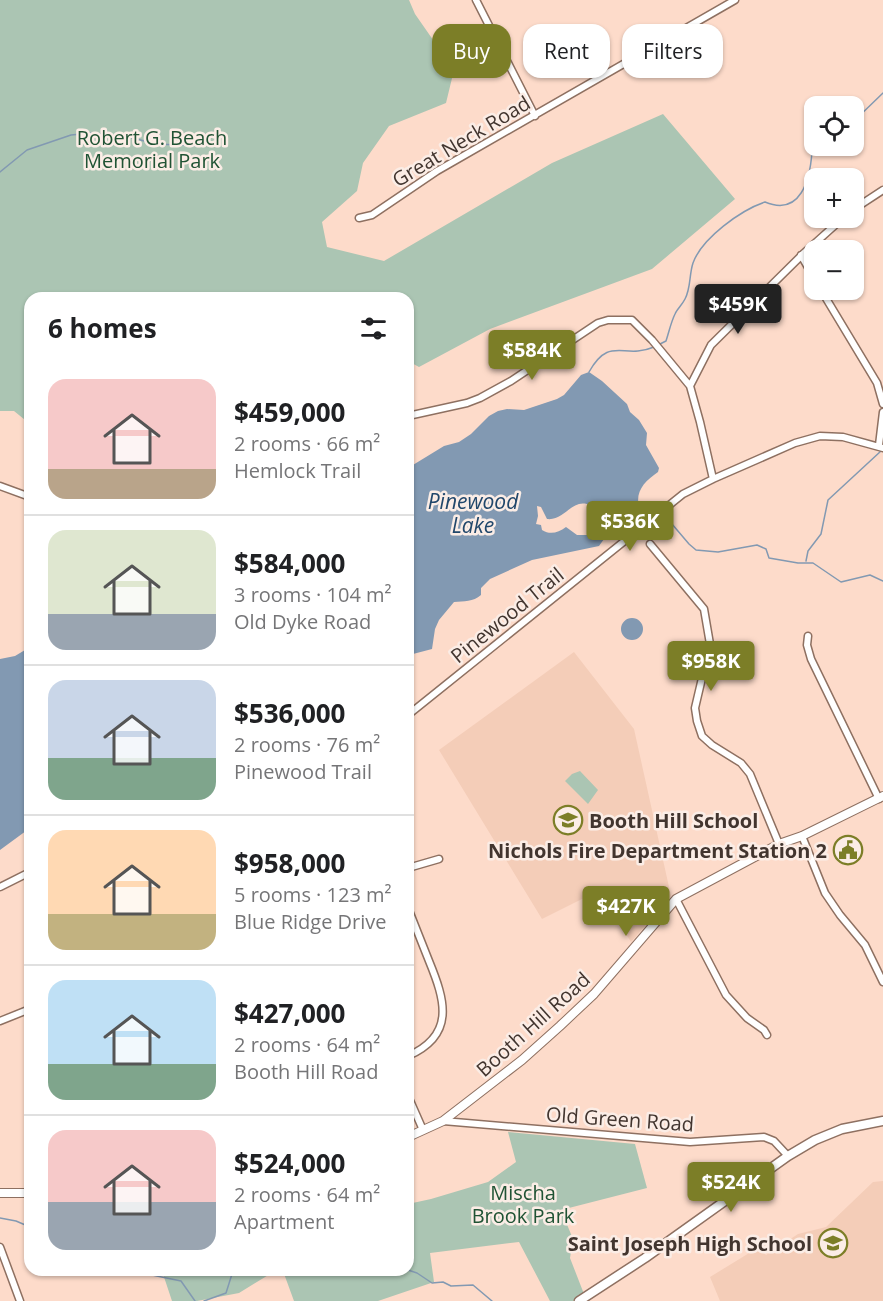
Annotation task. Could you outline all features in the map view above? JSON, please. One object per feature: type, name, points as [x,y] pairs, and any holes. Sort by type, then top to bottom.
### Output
[{"type":"main road","points":[[579,1301],[645,1258],[788,1156],[815,1140],[842,1129],[883,1121]]},
{"type":"street","points":[[476,0],[535,116]]},
{"type":"street","name":"Great Neck Road","points":[[359,218],[372,215],[437,171],[735,0]]},
{"type":"street","points":[[864,203],[883,190]]},
{"type":"street","points":[[690,386],[711,345],[801,255],[832,228]]},
{"type":"street","points":[[801,255],[804,260]]},
{"type":"street","points":[[828,300],[877,383],[883,404]]},
{"type":"street","points":[[414,415],[480,398],[511,381],[598,323],[608,320],[632,320],[652,340],[690,386],[713,479]]},
{"type":"street","points":[[881,446],[883,412]]},
{"type":"street","name":"Pinewood Trail","points":[[414,710],[683,494],[795,443],[820,436],[843,437],[881,446]]},
{"type":"street","points":[[0,486],[24,495]]},
{"type":"street","points":[[651,544],[704,609],[710,644],[695,708],[702,736],[712,746],[741,763],[750,774],[779,843]]},
{"type":"street","points":[[808,636],[807,645],[811,658],[881,798]]},
{"type":"street","name":"Booth Hill Road","points":[[414,1134],[443,1121],[522,1060],[560,1026],[594,994],[676,899],[779,843],[801,836],[881,798]]},
{"type":"street","points":[[801,836],[825,893],[865,945],[883,982]]},
{"type":"street","points":[[414,866],[439,858]]},
{"type":"street","points":[[0,887],[24,875]]},
{"type":"street","points":[[676,899],[726,995],[767,1035]]},
{"type":"street","points":[[414,923],[439,985],[444,1010],[435,1035],[422,1049],[414,1053]]},
{"type":"street","points":[[0,1021],[24,1012]]},
{"type":"street","points":[[414,1110],[423,1130]]},
{"type":"street","name":"Old Green Road","points":[[443,1121],[690,1142],[764,1137],[774,1141],[788,1156]]},
{"type":"street","points":[[0,1193],[24,1193]]},
{"type":"street","points":[[0,1247],[21,1301]]},
{"type":"shaded area","name":"Booth Hill School","points":[[574,652],[634,729],[671,896],[631,942],[598,891],[542,919],[439,750]]},
{"type":"shaded area","name":"Saint Joseph High School","points":[[883,1181],[883,1301],[720,1301],[710,1277],[759,1247],[766,1255],[798,1234],[826,1227],[873,1182]]},
{"type":"green space","name":"Robert G. Beach Memorial Park","points":[[0,0],[409,0],[415,14],[432,38],[432,78],[452,78],[446,103],[389,126],[363,163],[357,191],[322,222],[327,247],[384,261],[552,163],[663,114],[735,199],[652,269],[490,329],[419,367],[414,364],[414,292],[24,292],[24,419],[14,411],[0,411]]},
{"type":"green space","points":[[580,771],[598,790],[588,804],[565,781],[572,774]]},
{"type":"green space","name":"Mischa Brook Park","points":[[508,1132],[635,1144],[647,1188],[561,1210],[573,1239],[570,1258],[584,1294],[573,1301],[550,1301],[519,1242],[430,1253],[434,1282],[378,1301],[294,1301],[285,1276],[414,1276],[414,1203],[488,1182],[516,1162]]},
{"type":"green space","points":[[164,1276],[267,1276],[239,1293],[197,1301],[172,1301]]},
{"type":"water","name":"Pinewood Lake","points":[[589,372],[602,381],[627,404],[630,412],[639,420],[647,433],[646,445],[659,468],[640,491],[639,507],[615,532],[595,509],[587,504],[576,505],[553,519],[547,519],[541,507],[537,506],[536,524],[541,525],[545,532],[554,533],[566,527],[577,535],[599,532],[604,539],[599,546],[532,560],[490,579],[481,588],[481,595],[472,600],[454,602],[439,620],[432,649],[414,654],[414,464],[444,446],[459,442],[498,411],[524,410],[557,399],[564,395],[581,375]]},
{"type":"water","points":[[632,618],[640,621],[643,629],[640,637],[632,640],[624,637],[621,629],[624,621]]},
{"type":"water","points":[[24,651],[24,832],[0,850],[0,659],[15,656]]},
{"type":"waterway","points":[[864,111],[883,93]]},
{"type":"waterway","points":[[0,172],[27,150],[71,135],[92,133],[125,136],[156,144],[202,146]]},
{"type":"waterway","points":[[658,345],[666,341],[677,310],[687,295],[693,263],[705,244],[723,226],[755,206],[765,202],[777,205],[787,204],[795,200],[806,184],[811,156]]},
{"type":"waterway","points":[[589,372],[604,354],[611,351],[634,351],[654,347]]},
{"type":"waterway","points":[[806,561],[808,551],[821,534],[828,500],[881,451]]},
{"type":"waterway","points":[[638,507],[649,511]]},
{"type":"waterway","points":[[666,517],[696,550],[718,552],[757,545],[766,549],[769,558],[813,563],[841,582],[870,575],[883,581]]},
{"type":"waterway","points":[[0,1218],[24,1224]]},
{"type":"waterway","points":[[414,1272],[432,1283],[443,1282],[451,1286],[473,1285],[492,1301]]},
{"type":"waterway","points":[[157,1276],[181,1281],[195,1301]]},
{"type":"waterway","points":[[204,1301],[226,1293],[231,1276]]},
{"type":"place","name":"Booth Hill School","points":[[568,820]]},
{"type":"place","name":"Nichols Fire Department Station 2","points":[[848,850]]},
{"type":"place","name":"Saint Joseph High School","points":[[833,1243]]}]
